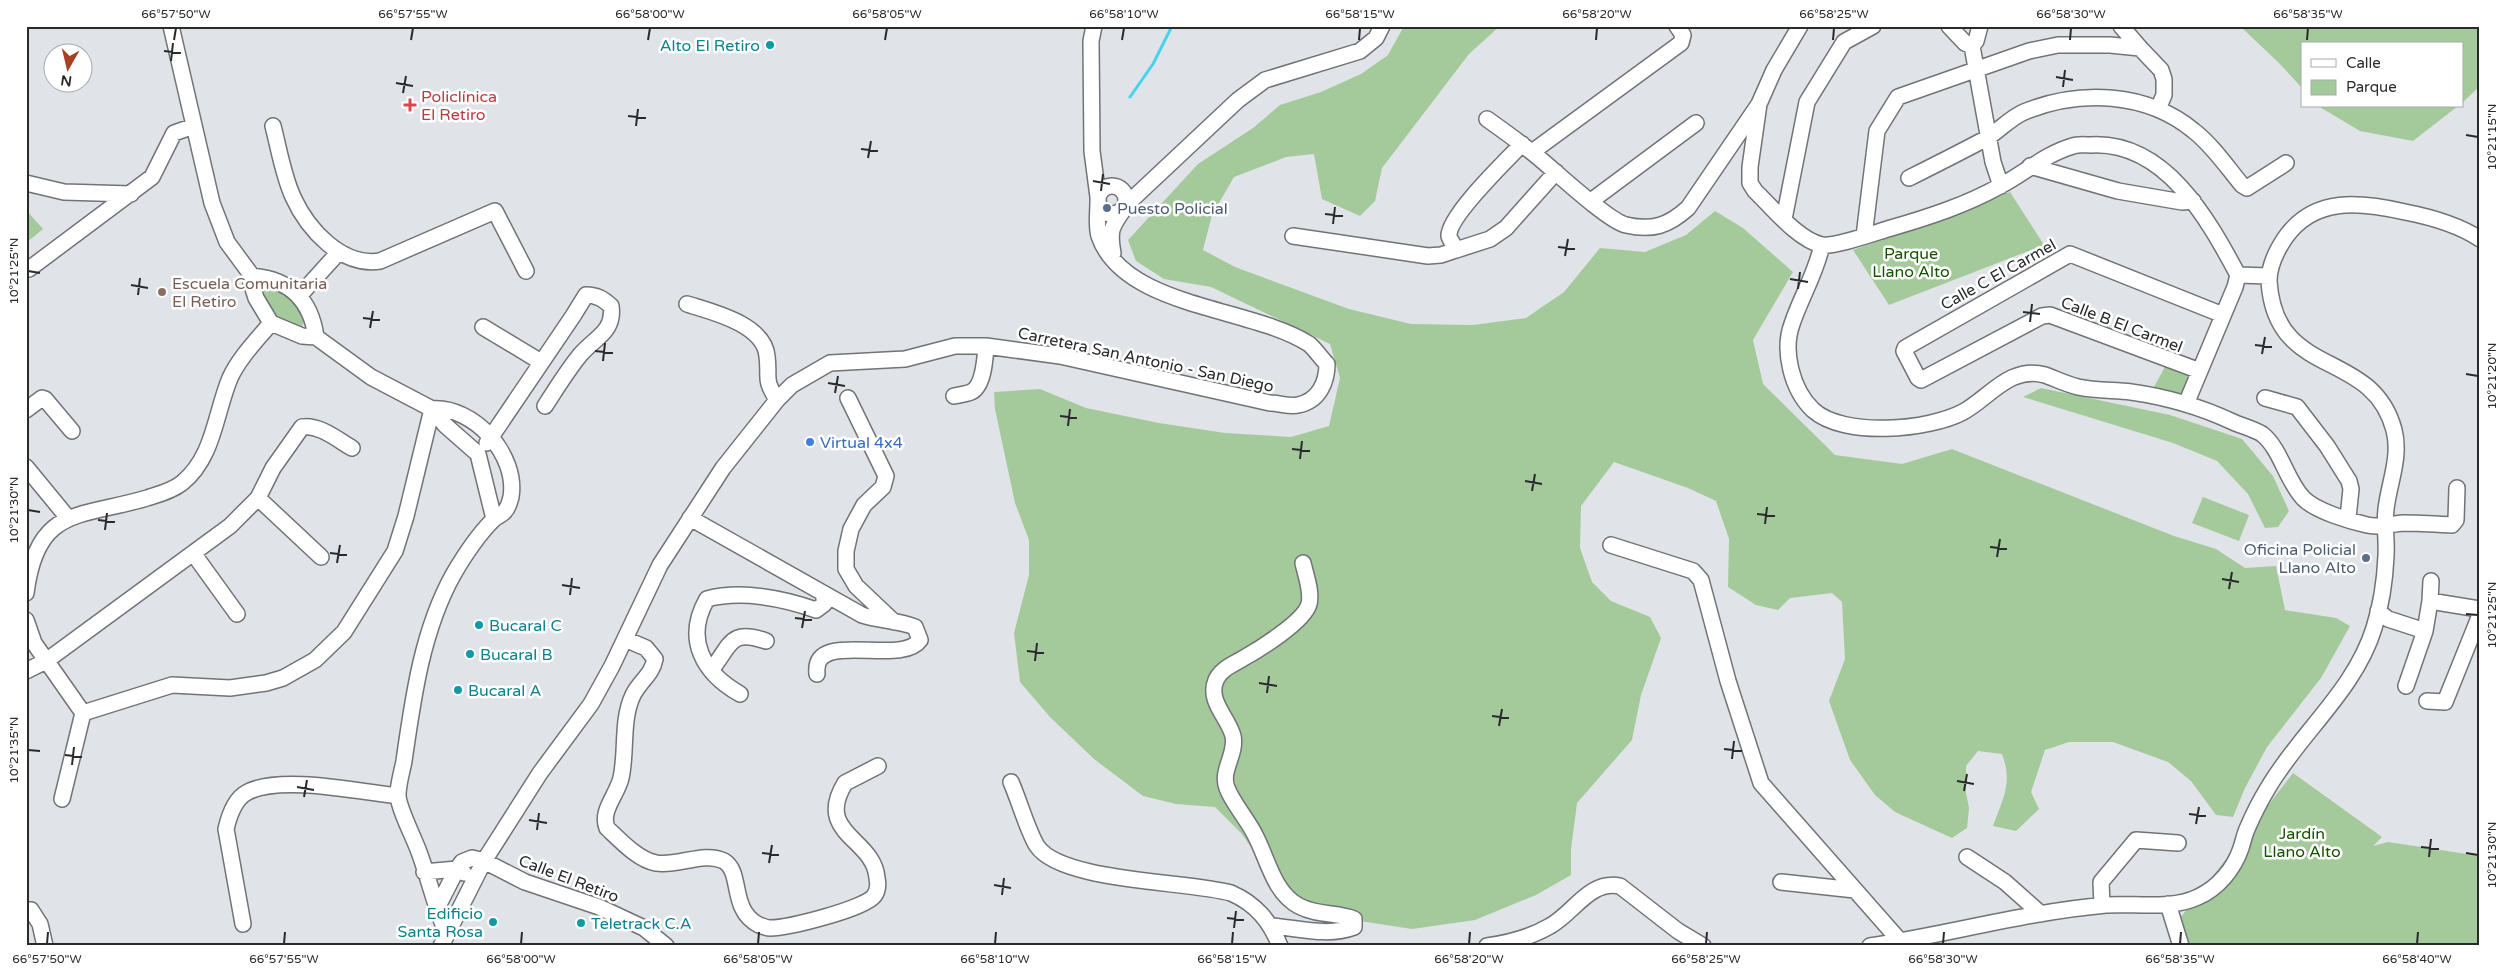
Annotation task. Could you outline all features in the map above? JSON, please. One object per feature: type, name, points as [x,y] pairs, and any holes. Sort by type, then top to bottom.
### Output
[{"type":"street","points":[[171,26],[219,224],[228,242],[252,276],[251,282],[256,298],[271,323],[302,336],[316,337],[371,377],[432,409],[445,425],[478,454],[494,519]]},
{"type":"street","name":"Carretera San Antonio - San Diego","points":[[444,940],[484,861],[540,773],[591,704],[625,639],[660,565],[723,468],[777,400],[792,385],[830,363],[904,359],[955,346],[986,346],[1068,357],[1270,403],[1298,405],[1318,394],[1327,378],[1327,364],[1310,345],[1273,326],[1169,295],[1137,280],[1114,259],[1099,236],[1098,200],[1094,169],[1092,41],[1094,26]]},
{"type":"street","points":[[1147,188],[1118,187],[1103,189],[1098,200],[1102,210],[1108,214],[1117,214],[1147,188],[1238,100],[1265,80],[1360,51],[1376,38],[1382,26]]},
{"type":"street","points":[[1456,250],[1449,237],[1450,230],[1471,198],[1527,148],[1681,43],[1683,35],[1677,26]]},
{"type":"street","points":[[1487,119],[1527,148],[1591,201],[1624,225],[1659,227],[1675,220],[1688,208],[1759,104],[1774,70],[1800,26]]},
{"type":"street","points":[[1784,219],[1807,102],[1844,42],[1873,26]]},
{"type":"street","points":[[1950,26],[1965,43],[1972,46]]},
{"type":"street","points":[[1980,26],[1976,41],[1972,46],[1993,162],[2001,186]]},
{"type":"street","points":[[2121,26],[2161,70],[2164,79],[2164,95],[2158,109]]},
{"type":"street","points":[[1864,236],[1877,131],[1898,97],[2029,51],[2058,46],[2110,45],[2140,48]]},
{"type":"street","points":[[1909,178],[1989,136],[2023,112],[2057,101],[2089,98],[2127,99],[2158,109],[2195,132],[2214,151],[2242,186],[2247,188],[2286,163]]},
{"type":"street","points":[[1759,104],[1750,167],[1750,183],[1755,191],[1799,233],[1822,245],[1864,236],[1928,218],[2001,186],[2048,155],[2074,145],[2104,144],[2141,155],[2163,170],[2193,201],[2221,243],[2238,275],[2186,404]]},
{"type":"street","points":[[1591,201],[1696,123]]},
{"type":"street","points":[[28,269],[152,177],[174,133],[194,126]]},
{"type":"street","points":[[273,126],[293,197],[305,217],[338,253],[369,263],[380,261],[495,211],[526,271]]},
{"type":"street","points":[[1094,142],[1097,146],[1103,172],[1126,196],[1125,207],[1114,222],[1110,234],[1114,259]]},
{"type":"street","points":[[2030,166],[2118,191],[2182,202],[2193,201]]},
{"type":"street","points":[[1292,236],[1428,256],[1441,255],[1490,239],[1506,228],[1556,172]]},
{"type":"street","points":[[26,182],[64,192],[131,194]]},
{"type":"street","points":[[1870,946],[2041,914],[2102,906],[2168,904],[2197,898],[2214,887],[2233,866],[2244,833],[2267,789],[2361,659],[2375,627],[2386,556],[2386,508],[2396,453],[2395,435],[2390,417],[2380,399],[2367,385],[2299,348],[2286,333],[2274,314],[2269,276],[2277,249],[2290,232],[2307,216],[2328,207],[2357,203],[2372,204],[2431,217],[2469,232],[2480,239]]},
{"type":"street","points":[[1822,245],[1817,266],[1791,326],[1788,356],[1793,376],[1802,398],[1814,411],[1830,420],[1855,426],[1909,428],[1963,412],[2004,382],[2026,374],[2044,375],[2080,388],[2152,395],[2186,404],[2213,412],[2262,434],[2273,448],[2286,474],[2303,498],[2316,508],[2368,525],[2386,526],[2402,523],[2454,524],[2457,488]]},
{"type":"street","points":[[300,296],[338,253]]},
{"type":"street","name":"Calle C El Carmel","points":[[1926,379],[1918,378],[1905,355],[1904,348],[2070,254],[2223,315]]},
{"type":"street","points":[[2238,275],[2269,276]]},
{"type":"street","points":[[252,276],[271,279],[300,296],[314,324],[316,337]]},
{"type":"street","points":[[478,454],[492,437],[586,295],[594,295],[603,299],[611,306],[610,324],[604,335],[580,356],[544,406]]},
{"type":"street","points":[[687,304],[738,320],[761,342],[768,355],[767,382],[777,400]]},
{"type":"street","name":"Calle B El Carmel","points":[[1926,379],[2042,316],[2050,315],[2200,371]]},
{"type":"street","points":[[26,593],[30,569],[36,552],[46,536],[68,518],[151,497],[181,484],[204,456],[231,376],[271,323]]},
{"type":"street","points":[[483,327],[541,362]]},
{"type":"street","points":[[954,396],[971,392],[976,388],[985,364],[986,346]]},
{"type":"street","points":[[26,410],[42,398],[45,398],[72,432]]},
{"type":"street","points":[[848,398],[886,476],[883,487],[864,505],[851,529],[846,551],[846,569],[856,586],[894,622]]},
{"type":"street","points":[[2265,398],[2297,407],[2327,446],[2349,481],[2348,518]]},
{"type":"street","points":[[432,409],[446,408],[463,415],[492,437],[503,454],[512,482],[511,498],[506,511],[494,519],[467,553],[432,621],[408,724],[398,796],[424,872],[444,940]]},
{"type":"street","points":[[82,713],[172,685],[230,688],[266,683],[284,678],[320,656],[344,632],[395,551],[406,516],[432,409]]},
{"type":"street","points":[[26,671],[46,661],[230,526],[258,498],[273,468],[302,427],[309,426],[319,430],[352,448]]},
{"type":"street","points":[[26,467],[68,518]]},
{"type":"street","points":[[258,498],[321,557]]},
{"type":"street","points":[[690,518],[862,615],[877,620],[904,623],[915,628],[920,640],[916,646],[904,651],[846,650],[828,654],[819,658],[816,674]]},
{"type":"street","points":[[1610,545],[1693,571],[1702,580],[1728,681],[1761,783],[1900,941]]},
{"type":"street","points":[[193,553],[237,614]]},
{"type":"street","points":[[1272,926],[1326,932],[1354,927],[1354,919],[1318,914],[1301,907],[1287,897],[1269,866],[1256,837],[1226,788],[1227,768],[1233,755],[1234,741],[1231,729],[1214,697],[1214,685],[1225,668],[1250,655],[1280,634],[1295,623],[1306,610],[1309,604],[1309,590],[1303,563]]},
{"type":"street","points":[[2406,686],[2425,631],[2432,581]]},
{"type":"street","points":[[740,694],[723,684],[700,654],[696,641],[697,626],[708,599],[722,595],[742,595],[796,603],[816,610],[824,604],[824,595]]},
{"type":"street","points":[[2427,700],[2445,702],[2480,613],[2479,609],[2430,601]]},
{"type":"street","points":[[2378,611],[2388,619],[2425,631]]},
{"type":"street","points":[[26,620],[34,643],[82,713],[62,799]]},
{"type":"street","points":[[711,670],[725,649],[737,637],[748,635],[766,641]]},
{"type":"street","points":[[625,639],[646,648],[655,660],[651,673],[634,695],[628,711],[623,767],[620,780],[606,812],[607,828],[630,847],[655,863],[710,859],[724,862],[732,872],[743,910],[760,925],[769,928],[812,921],[862,904],[874,897],[877,891],[877,875],[868,856],[842,829],[836,817],[836,807],[845,783],[878,766]]},
{"type":"street","points":[[1011,782],[1037,845],[1053,860],[1080,870],[1231,894],[1248,902],[1272,926],[1280,946]]},
{"type":"street","points":[[243,924],[226,829],[230,815],[245,793],[275,784],[305,785],[398,796]]},
{"type":"street","points":[[2102,906],[2101,882],[2136,840],[2178,843]]},
{"type":"street","points":[[1967,857],[2005,882],[2041,914]]},
{"type":"street","points":[[436,910],[457,869],[466,859],[472,858],[484,861]]},
{"type":"street","name":"Calle El Retiro","points":[[484,861],[526,882],[599,907],[644,928],[666,946]]},
{"type":"street","points":[[424,872],[457,869],[474,878]]},
{"type":"street","points":[[1781,882],[1855,890]]},
{"type":"street","points":[[1488,946],[1524,937],[1550,927],[1578,905],[1587,894],[1600,886],[1609,884],[1620,886],[1678,931],[1703,946]]},
{"type":"street","points":[[2168,904],[2181,946]]},
{"type":"street","points":[[26,910],[31,910],[40,924],[45,946]]},
{"type":"green space","points":[[1404,26],[1500,26],[1469,54],[1382,168],[1375,201],[1360,216],[1322,199],[1314,154],[1286,157],[1234,177],[1212,215],[1203,250],[1235,267],[1349,309],[1411,324],[1473,325],[1526,318],[1564,292],[1600,248],[1645,252],[1686,235],[1715,211],[1743,228],[1793,272],[1753,340],[1763,384],[1835,455],[1902,464],[1952,449],[2174,536],[2216,549],[2245,568],[2276,566],[2285,610],[2336,618],[2350,626],[2321,678],[2267,747],[2245,788],[2233,817],[2216,815],[2191,781],[2168,762],[2113,742],[2069,742],[2045,750],[2031,792],[2039,809],[2016,831],[1993,826],[2007,782],[2002,754],[1978,751],[1966,766],[1966,793],[1969,808],[1967,828],[1952,838],[1895,812],[1875,795],[1850,760],[1829,701],[1845,659],[1842,602],[1832,593],[1790,598],[1778,610],[1756,605],[1728,587],[1729,539],[1716,501],[1688,488],[1614,462],[1581,506],[1580,548],[1592,582],[1611,601],[1650,617],[1661,638],[1641,695],[1632,740],[1577,803],[1571,849],[1571,875],[1536,895],[1475,920],[1412,929],[1314,914],[1266,868],[1241,833],[1215,807],[1176,804],[1143,796],[1094,759],[1050,717],[1020,682],[1014,633],[1029,575],[1029,540],[1015,503],[995,409],[994,392],[1040,389],[1086,408],[1159,423],[1225,433],[1291,437],[1329,426],[1340,378],[1330,344],[1211,287],[1164,279],[1136,261],[1128,240],[1198,164],[1253,128],[1280,105],[1321,92],[1361,74],[1388,55]]},
{"type":"green space","points":[[2240,26],[2480,26],[2480,86],[2464,101],[2464,42],[2301,42],[2301,87]]},
{"type":"green space","points":[[2321,108],[2455,108],[2413,141],[2360,131]]},
{"type":"green space","name":"Parque Llano Alto","points":[[2010,192],[2044,245],[1889,305],[1853,250]]},
{"type":"green space","points":[[26,210],[43,229],[26,243]]},
{"type":"green space","points":[[268,286],[287,296],[298,308],[303,321],[302,328],[290,329],[274,315],[260,291],[261,287]]},
{"type":"green space","points":[[2167,363],[2201,374],[2196,416],[2158,406],[2154,387]]},
{"type":"green space","points":[[2041,388],[2170,415],[2242,439],[2273,476],[2289,511],[2278,527],[2265,528],[2248,494],[2217,461],[2173,443],[2023,397]]},
{"type":"green space","points":[[2203,497],[2249,515],[2239,541],[2192,523]]},
{"type":"green space","name":"Jardín Llano Alto","points":[[2293,773],[2382,837],[2373,846],[2388,842],[2480,856],[2480,946],[2190,946],[2180,918]]},
{"type":"waterway","points":[[1130,97],[1153,64],[1172,26]]},
{"type":"place","name":"Alto El Retiro","points":[[770,45]]},
{"type":"place","name":"Policlínica El Retiro","points":[[410,105]]},
{"type":"place","name":"Puesto Policial","points":[[1107,208]]},
{"type":"place","name":"Escuela Comunitaria El Retiro","points":[[162,292]]},
{"type":"place","name":"Virtual 4x4","points":[[810,442]]},
{"type":"place","name":"Oficina Policial Llano Alto","points":[[2366,558]]},
{"type":"place","name":"Bucaral C","points":[[479,625]]},
{"type":"place","name":"Bucaral B","points":[[470,654]]},
{"type":"place","name":"Bucaral A","points":[[458,690]]},
{"type":"place","name":"Edificio Santa Rosa","points":[[493,922]]},
{"type":"place","name":"Teletrack C.A","points":[[581,923]]}]
